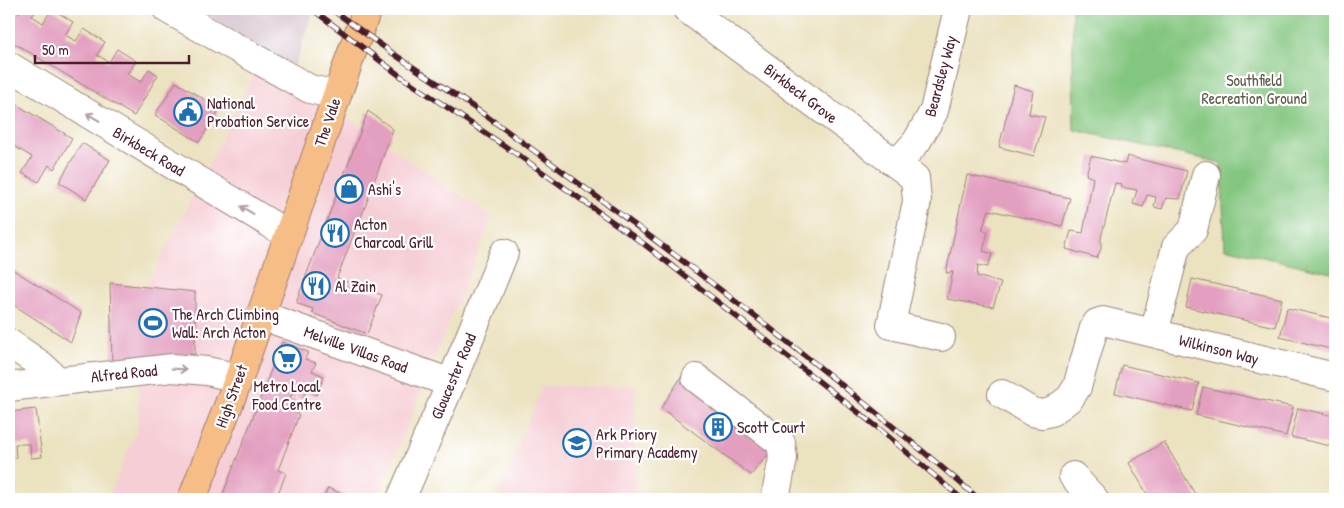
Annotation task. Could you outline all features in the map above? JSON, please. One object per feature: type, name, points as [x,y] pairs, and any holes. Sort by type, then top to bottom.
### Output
[{"type":"main road","name":"The Vale","points":[[289,235],[366,9]]},
{"type":"main road","name":"High Street","points":[[192,499],[289,235]]},
{"type":"street","points":[[167,9],[310,90],[336,95]]},
{"type":"street","name":"Birkbeck Grove","points":[[687,9],[906,171]]},
{"type":"street","name":"Beardsley Way","points":[[906,171],[918,141],[934,111],[958,9]]},
{"type":"street","name":"Birkbeck Road","points":[[9,66],[289,235]]},
{"type":"street","points":[[906,171],[917,201],[891,325],[941,337]]},
{"type":"street","points":[[1154,333],[1176,247],[1193,230],[1206,175]]},
{"type":"street","name":"Gloucester Road","points":[[401,499],[451,383],[504,252]]},
{"type":"street","name":"Melville Villas Road","points":[[260,315],[451,383]]},
{"type":"street","name":"Wilkinson Way","points":[[1002,394],[1032,412],[1042,414],[1051,412],[1061,406],[1078,387],[1094,328],[1097,323],[1103,321],[1335,377]]},
{"type":"street","points":[[9,343],[41,365],[57,380]]},
{"type":"street","name":"Alfred Road","points":[[9,387],[172,368],[207,371],[238,378]]},
{"type":"street","points":[[696,378],[781,443],[783,458],[775,499]]},
{"type":"street","points":[[1073,476],[1094,499]]},
{"type":"shaded area","points":[[198,9],[315,9],[293,70]]},
{"type":"shaded area","points":[[262,59],[492,217],[377,499],[108,499],[138,426],[142,296]]},
{"type":"shaded area","name":"Ark Priory Primary Academy","points":[[543,386],[635,387],[636,499],[495,499]]},
{"type":"green space","name":"Southfield Recreation Ground","points":[[1072,9],[1335,9],[1335,274],[1225,248],[1221,163],[1074,130]]},
{"type":"building","points":[[9,9],[19,13],[22,9],[37,9],[32,16],[43,23],[52,9],[73,22],[65,35],[76,41],[84,29],[105,42],[97,55],[109,62],[117,49],[136,61],[127,74],[141,82],[149,69],[158,75],[134,116],[9,40]]},
{"type":"building","name":"National Probation Service","points":[[176,82],[220,109],[199,142],[155,115]]},
{"type":"building","points":[[1014,85],[1033,91],[1029,114],[1045,117],[1034,156],[999,147]]},
{"type":"building","points":[[9,100],[72,138],[54,169],[49,165],[39,182],[22,173],[32,157],[9,143]]},
{"type":"building","points":[[368,111],[393,129],[337,278],[382,295],[367,334],[312,313],[313,309],[298,304],[297,300]]},
{"type":"building","points":[[82,143],[110,160],[86,199],[59,182]]},
{"type":"building","points":[[1091,156],[1125,164],[1127,156],[1187,171],[1180,199],[1166,198],[1162,209],[1154,207],[1156,197],[1147,195],[1143,207],[1133,204],[1137,190],[1121,187],[1122,184],[1115,183],[1101,238],[1101,249],[1097,258],[1066,249],[1071,231],[1083,233],[1093,178],[1086,175]]},
{"type":"building","points":[[967,175],[1070,198],[1062,226],[989,210],[982,230],[988,232],[983,251],[992,254],[988,267],[978,265],[977,276],[1001,283],[993,307],[947,299],[953,272],[946,273]]},
{"type":"building","points":[[9,267],[81,313],[71,342],[9,302]]},
{"type":"building","points":[[1192,279],[1282,299],[1275,327],[1186,307]]},
{"type":"building","name":"The Arch Climbing Wall: Arch Acton","points":[[110,283],[195,292],[195,354],[112,362]]},
{"type":"building","points":[[1287,308],[1335,319],[1335,350],[1280,337]]},
{"type":"building","points":[[282,342],[308,352],[305,359],[316,363],[312,371],[324,376],[317,395],[306,391],[303,398],[292,393],[290,399],[300,403],[297,414],[299,415],[278,470],[286,473],[276,499],[221,499]]},
{"type":"building","points":[[1122,365],[1199,383],[1192,411],[1115,393]]},
{"type":"building","name":"Scott Court","points":[[682,376],[775,446],[751,475],[661,408]]},
{"type":"building","points":[[1203,387],[1293,407],[1286,436],[1196,415]]},
{"type":"building","points":[[1298,408],[1335,416],[1335,447],[1291,437]]},
{"type":"building","points":[[36,409],[42,457],[31,458],[30,444],[15,444],[16,458],[9,460],[9,412]]},
{"type":"building","points":[[1164,442],[1198,499],[1150,499],[1129,463]]},
{"type":"building","points":[[328,488],[355,499],[323,499]]},
{"type":"railway","points":[[312,9],[399,75],[521,157],[644,244],[877,427],[962,499]]},
{"type":"railway","points":[[331,9],[395,55],[489,118],[676,256],[799,351],[979,499]]},
{"type":"place","name":"National Probation Service","points":[[188,112]]},
{"type":"place","name":"Ashi's","points":[[349,189]]},
{"type":"place","name":"Acton Charcoal Grill","points":[[335,233]]},
{"type":"place","name":"Al Zain","points":[[316,286]]},
{"type":"place","name":"The Arch Climbing Wall: Arch Acton","points":[[153,323]]},
{"type":"place","name":"Metro Local Food Centre","points":[[287,359]]},
{"type":"place","name":"Scott Court","points":[[718,427]]},
{"type":"place","name":"Ark Priory Primary Academy","points":[[577,443]]}]
